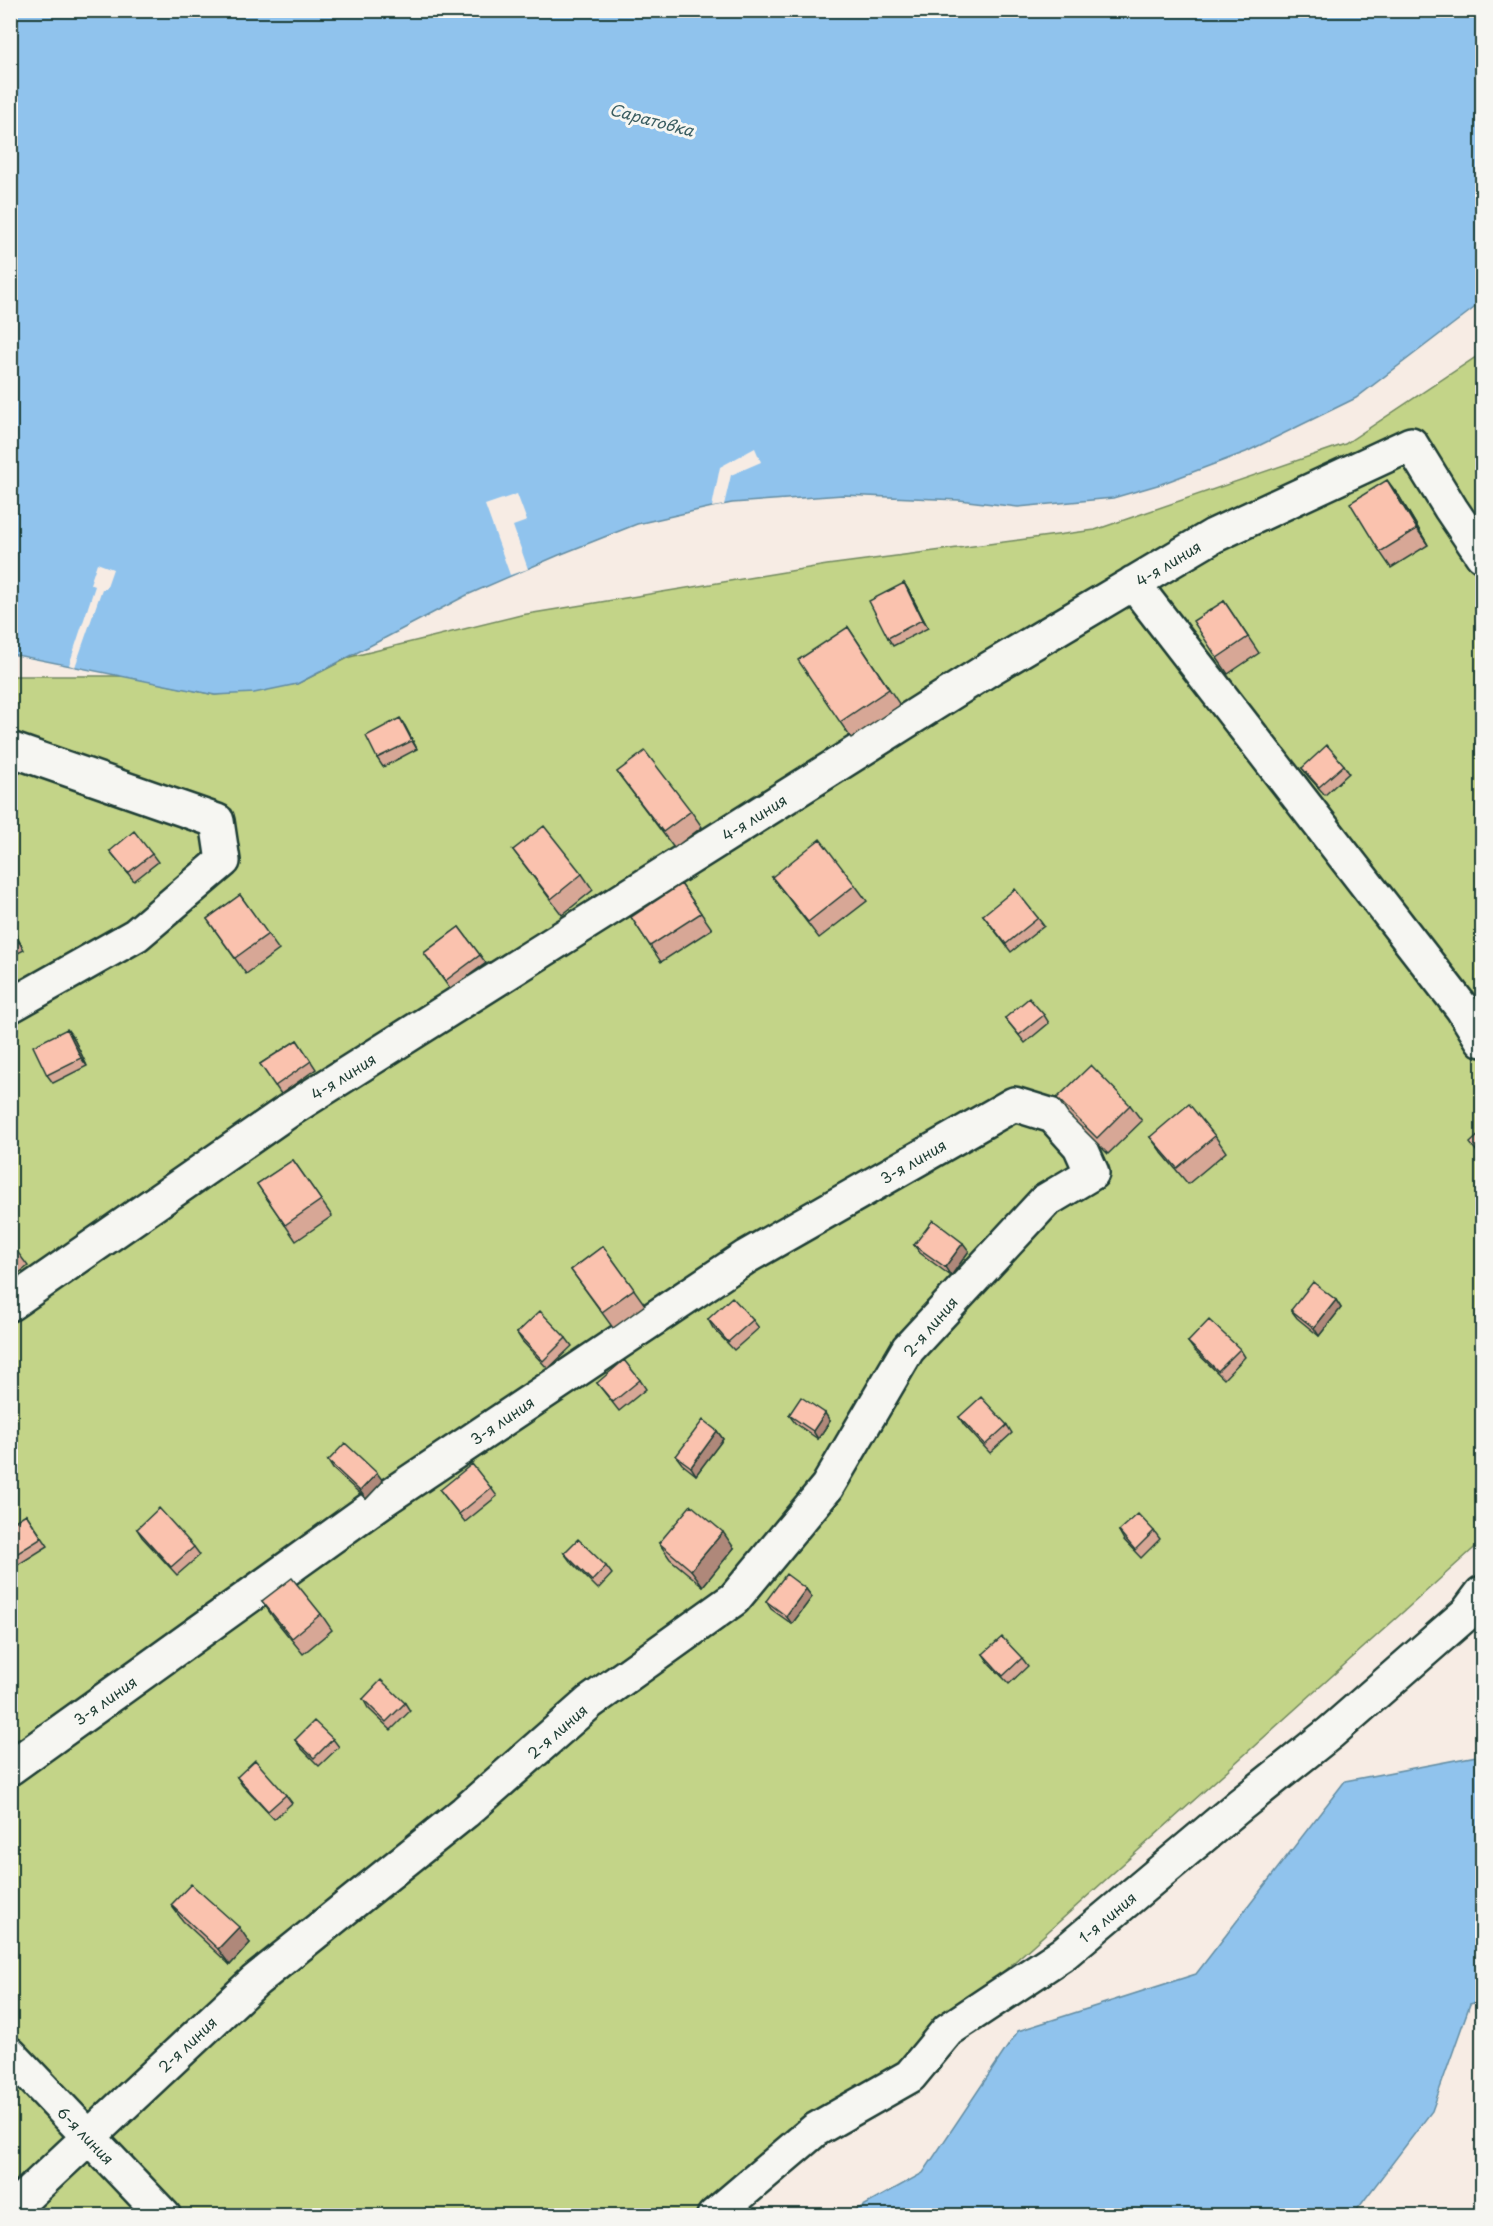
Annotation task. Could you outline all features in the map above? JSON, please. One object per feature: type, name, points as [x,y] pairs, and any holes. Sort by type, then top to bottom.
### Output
[{"type":"lane","name":"4-я линия","points":[[10,1304],[291,1109],[989,669],[1213,536],[1411,444],[1482,555]]},
{"type":"lane","points":[[1133,583],[1462,1008],[1482,1040]]},
{"type":"lane","points":[[10,749],[217,821],[223,861],[136,935],[10,1006]]},
{"type":"lane","name":"2-я линия","points":[[10,2211],[255,1981],[465,1812],[590,1702],[734,1599],[827,1487],[908,1349],[1046,1201],[1092,1173],[1080,1146],[1053,1116],[1014,1104]]},
{"type":"lane","name":"3-я линия","points":[[10,1768],[383,1500],[736,1264],[1014,1104]]},
{"type":"lane","name":"1-я линия","points":[[714,2216],[815,2130],[910,2076],[948,2030],[1064,1953],[1240,1805],[1330,1733],[1467,1612],[1482,1593]]},
{"type":"lane","name":"6-я линия","points":[[10,2054],[164,2216]]},
{"type":"green space","points":[[1482,353],[1482,1541],[733,2215],[11,2216],[11,676],[125,676],[215,695],[297,684],[350,657],[521,615],[827,565],[1095,530],[1345,444]]},
{"type":"water","name":"Саратовка","points":[[10,11],[1482,11],[1482,302],[1356,398],[1246,452],[1161,484],[1113,498],[1018,507],[959,500],[843,495],[732,503],[712,507],[637,524],[559,555],[467,595],[297,684],[254,693],[215,695],[11,654]]},
{"type":"water","points":[[1482,1755],[1482,2001],[1470,2004],[1432,2111],[1353,2215],[847,2215],[923,2173],[1018,2031],[1196,1974],[1345,1781]]},
{"type":"pier","points":[[755,448],[761,462],[731,475],[724,505],[712,507],[720,467]]},
{"type":"pier","points":[[517,494],[527,521],[513,526],[528,569],[510,575],[485,505]]},
{"type":"pier","points":[[97,563],[113,569],[106,589],[102,589],[75,667],[69,665],[95,586],[90,584]]},
{"type":"building","points":[[1387,480],[1417,529],[1380,552],[1350,503]]},
{"type":"building","points":[[904,583],[922,620],[888,638],[869,601]]},
{"type":"building","points":[[1224,601],[1248,637],[1217,658],[1193,621]]},
{"type":"building","points":[[848,627],[889,689],[840,722],[798,660]]},
{"type":"building","points":[[400,718],[412,741],[377,758],[366,736]]},
{"type":"building","points":[[1327,745],[1344,765],[1319,787],[1302,768]]},
{"type":"building","points":[[645,751],[691,811],[663,832],[617,772]]},
{"type":"building","points":[[544,826],[582,874],[551,899],[513,850]]},
{"type":"building","points":[[134,831],[152,854],[128,873],[110,851]]},
{"type":"building","points":[[820,839],[855,885],[808,922],[772,877]]},
{"type":"building","points":[[681,884],[701,913],[650,946],[631,917]]},
{"type":"building","points":[[1015,889],[1038,918],[1006,944],[983,915]]},
{"type":"building","points":[[240,895],[268,934],[235,958],[207,919]]},
{"type":"building","points":[[10,927],[19,942],[10,946]]},
{"type":"building","points":[[459,927],[480,955],[445,981],[424,953]]},
{"type":"building","points":[[1029,998],[1044,1015],[1019,1035],[1005,1018]]},
{"type":"building","points":[[67,1029],[81,1058],[47,1075],[33,1046]]},
{"type":"building","points":[[297,1040],[311,1061],[275,1086],[260,1064]]},
{"type":"building","points":[[1091,1065],[1130,1105],[1097,1138],[1057,1098]]},
{"type":"building","points":[[1189,1104],[1215,1136],[1177,1168],[1150,1137]]},
{"type":"building","points":[[1482,1132],[1482,1158],[1470,1143]]},
{"type":"building","points":[[293,1160],[321,1200],[285,1225],[257,1184]]},
{"type":"building","points":[[933,1220],[963,1243],[945,1267],[914,1245]]},
{"type":"building","points":[[10,1242],[16,1250],[10,1254]]},
{"type":"building","points":[[603,1246],[634,1289],[602,1312],[571,1270]]},
{"type":"building","points":[[1313,1282],[1336,1300],[1314,1328],[1291,1310]]},
{"type":"building","points":[[732,1297],[753,1320],[728,1342],[708,1319]]},
{"type":"building","points":[[540,1311],[566,1338],[543,1361],[517,1333]]},
{"type":"building","points":[[1209,1320],[1240,1349],[1218,1371],[1188,1342]]},
{"type":"building","points":[[624,1360],[640,1380],[613,1402],[597,1383]]},
{"type":"building","points":[[801,1397],[825,1413],[813,1431],[789,1415]]},
{"type":"building","points":[[981,1397],[1007,1425],[985,1445],[959,1417]]},
{"type":"building","points":[[703,1420],[717,1431],[691,1467],[676,1456]]},
{"type":"building","points":[[345,1443],[377,1473],[360,1491],[328,1461]]},
{"type":"building","points":[[472,1464],[491,1488],[459,1514],[440,1490]]},
{"type":"building","points":[[691,1505],[723,1532],[691,1570],[659,1543]]},
{"type":"building","points":[[159,1508],[194,1547],[171,1567],[137,1529]]},
{"type":"building","points":[[26,1514],[42,1538],[10,1558],[10,1524]]},
{"type":"building","points":[[1138,1514],[1154,1531],[1135,1550],[1119,1531]]},
{"type":"building","points":[[578,1539],[606,1566],[592,1581],[564,1553]]},
{"type":"building","points":[[786,1574],[806,1589],[786,1616],[766,1601]]},
{"type":"building","points":[[292,1578],[321,1614],[292,1638],[262,1601]]},
{"type":"building","points":[[1002,1637],[1022,1658],[1003,1676],[983,1654]]},
{"type":"building","points":[[381,1680],[405,1703],[386,1722],[363,1699]]},
{"type":"building","points":[[314,1721],[333,1739],[314,1758],[295,1740]]},
{"type":"building","points":[[255,1760],[286,1795],[268,1811],[237,1777]]},
{"type":"building","points":[[191,1884],[239,1927],[218,1949],[171,1905]]}]
